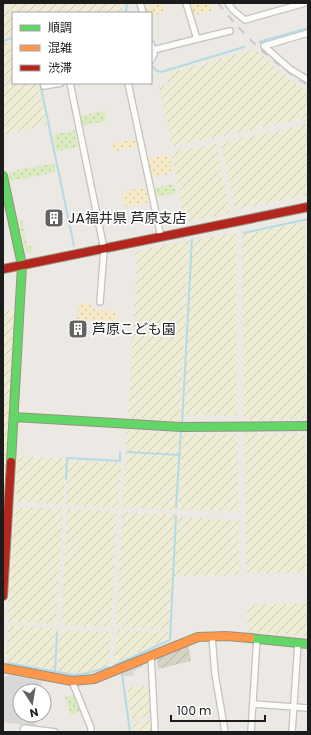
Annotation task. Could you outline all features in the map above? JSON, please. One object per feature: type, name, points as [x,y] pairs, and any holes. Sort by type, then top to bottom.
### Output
[{"type":"street","points":[[186,3],[197,39]]},
{"type":"street","points":[[228,3],[233,10],[245,20],[305,3]]},
{"type":"street","points":[[153,50],[230,31]]},
{"type":"street","points":[[308,33],[264,46],[290,68],[308,80]]},
{"type":"street","points":[[152,47],[154,54],[152,58]]},
{"type":"street","points":[[44,86],[55,84]]},
{"type":"street","points":[[70,84],[104,249],[100,302]]},
{"type":"street","points":[[128,84],[161,236]]},
{"type":"street","points":[[3,176],[22,265],[3,596]]},
{"type":"street","points":[[3,269],[308,207]]},
{"type":"street","points":[[14,417],[181,427],[308,426]]},
{"type":"street","points":[[212,636],[214,674],[225,732]]},
{"type":"street","points":[[3,668],[72,681],[94,679],[198,637],[212,636],[257,638],[308,644]]},
{"type":"street","points":[[251,732],[257,638]]},
{"type":"street","points":[[292,732],[298,643]]},
{"type":"street","points":[[151,656],[155,732]]},
{"type":"street","points":[[72,681],[91,728],[91,732]]},
{"type":"street","points":[[253,704],[308,708]]},
{"type":"street","points":[[23,732],[24,728],[55,732]]},
{"type":"shaded area","points":[[3,3],[124,3],[122,11],[118,12],[12,12],[12,34],[3,36]]},
{"type":"shaded area","points":[[12,42],[12,84],[38,84],[47,125],[3,135],[3,44]]},
{"type":"shaded area","points":[[255,49],[288,78],[308,92],[308,118],[172,146],[159,87],[168,85],[166,74]]},
{"type":"shaded area","points":[[308,124],[308,195],[235,210],[221,143]]},
{"type":"shaded area","points":[[216,144],[230,213],[185,222],[171,152]]},
{"type":"shaded area","points":[[308,220],[308,371],[307,310]]},
{"type":"shaded area","points":[[305,222],[305,419],[244,420],[242,234]]},
{"type":"shaded area","points":[[236,232],[237,416],[182,415],[192,241]]},
{"type":"shaded area","points":[[190,240],[180,421],[128,418],[137,262],[134,252]]},
{"type":"shaded area","points":[[3,310],[14,311],[5,502],[3,501]]},
{"type":"shaded area","points":[[127,430],[179,433],[175,510],[122,507]]},
{"type":"shaded area","points":[[182,433],[237,434],[239,512],[178,509]]},
{"type":"shaded area","points":[[245,433],[305,433],[306,573],[246,573]]},
{"type":"shaded area","points":[[18,456],[67,459],[63,505],[15,501]]},
{"type":"shaded area","points":[[68,460],[121,463],[118,508],[66,505]]},
{"type":"shaded area","points":[[14,507],[63,509],[56,624],[7,622]]},
{"type":"shaded area","points":[[67,509],[117,511],[111,627],[61,625]]},
{"type":"shaded area","points":[[122,512],[175,515],[169,630],[116,627]]},
{"type":"shaded area","points":[[177,517],[239,521],[239,575],[174,576]]},
{"type":"shaded area","points":[[308,603],[308,636],[249,632],[249,627],[247,626],[247,605]]},
{"type":"shaded area","points":[[8,625],[56,628],[54,669],[6,661]]},
{"type":"shaded area","points":[[60,630],[111,632],[108,666],[74,674],[57,671]]},
{"type":"shaded area","points":[[117,630],[169,632],[169,638],[114,663]]},
{"type":"shaded area","points":[[188,643],[191,661],[158,669],[157,656]]},
{"type":"shaded area","points":[[143,663],[143,667],[133,671],[134,676],[123,676],[122,673]]},
{"type":"shaded area","points":[[9,675],[42,681],[42,683],[12,683],[12,723],[36,723],[35,726],[3,722],[4,677]]},
{"type":"shaded area","points":[[150,686],[151,717],[131,718],[127,687]]},
{"type":"shaded area","points":[[151,720],[152,732],[133,732],[132,722]]},
{"type":"green space","points":[[104,111],[106,121],[82,126],[80,116]]},
{"type":"green space","points":[[75,130],[78,147],[57,151],[53,135]]},
{"type":"green space","points":[[54,163],[56,172],[10,181],[9,172]]},
{"type":"green space","points":[[174,184],[176,193],[156,197],[154,188]]},
{"type":"green space","points":[[19,220],[22,220],[27,246],[32,246],[33,252],[27,253],[25,249]]},
{"type":"green space","points":[[73,695],[81,711],[71,715],[65,697]]},
{"type":"sand","points":[[162,3],[165,12],[152,16],[152,12],[146,12],[144,8]]},
{"type":"sand","points":[[189,3],[209,3],[214,10],[192,16]]},
{"type":"sand","points":[[136,139],[137,146],[113,152],[112,144]]},
{"type":"sand","points":[[169,154],[173,173],[151,177],[148,159]]},
{"type":"sand","points":[[145,187],[149,202],[126,207],[122,192]]},
{"type":"sand","points":[[79,303],[91,304],[91,309],[117,312],[116,324],[77,319]]},
{"type":"waterway","points":[[126,12],[127,3]]},
{"type":"waterway","points":[[259,42],[308,28]]},
{"type":"waterway","points":[[3,41],[12,38]]},
{"type":"waterway","points":[[152,66],[157,71],[161,72],[244,47]]},
{"type":"waterway","points":[[40,84],[74,246]]},
{"type":"waterway","points":[[244,233],[308,219]]},
{"type":"waterway","points":[[182,425],[192,239]]},
{"type":"waterway","points":[[176,508],[181,429]]},
{"type":"waterway","points":[[66,479],[67,458],[120,461],[120,452]]},
{"type":"waterway","points":[[127,452],[180,455]]},
{"type":"waterway","points":[[115,665],[170,640],[176,516]]},
{"type":"waterway","points":[[55,672],[57,632]]},
{"type":"waterway","points":[[8,663],[74,675],[108,667]]},
{"type":"waterway","points":[[122,674],[130,732]]},
{"type":"railway","points":[[218,3],[259,48],[283,68],[308,85]]},
{"type":"traffic: fast","points":[[3,176],[22,265],[11,462]]},
{"type":"traffic: fast","points":[[14,417],[181,427],[308,426]]},
{"type":"traffic: fast","points":[[250,638],[308,644]]},
{"type":"traffic: slow","points":[[3,668],[72,681],[94,679],[198,637],[226,636],[250,638]]},
{"type":"traffic: jam","points":[[3,269],[308,207]]},
{"type":"traffic: jam","points":[[3,596],[11,462]]},
{"type":"place","name":"JA福井県 芦原支店","points":[[54,218]]},
{"type":"place","name":"芦原こども園","points":[[78,329]]}]
